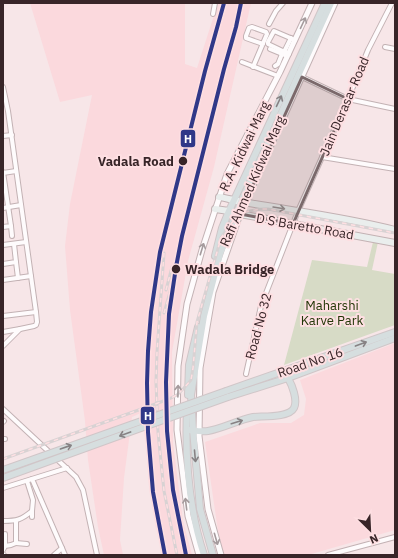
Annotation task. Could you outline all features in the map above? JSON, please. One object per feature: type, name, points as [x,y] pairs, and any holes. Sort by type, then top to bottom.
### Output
[{"type":"main road","points":[[204,555],[195,522],[190,481],[189,365],[222,228],[325,3]]},
{"type":"main road","name":"Rafi Ahmed Kidwai Marg","points":[[213,555],[200,509],[189,430],[191,395],[204,316],[220,254],[331,3]]},
{"type":"main road","name":"D S Baretto Road","points":[[219,196],[243,202],[375,225],[395,230]]},
{"type":"main road","name":"D S Baretto Road","points":[[215,209],[395,243]]},
{"type":"main road","name":"Road No 16","points":[[227,394],[288,378],[386,338],[395,332]]},
{"type":"main road","name":"Road No 16","points":[[227,394],[386,338],[395,338]]},
{"type":"main road","points":[[189,430],[199,432],[210,431],[253,417],[282,415],[291,412],[295,407],[295,399],[292,386],[288,378]]},
{"type":"main road","points":[[3,470],[227,394]]},
{"type":"main road","points":[[3,478],[141,428],[227,394]]},
{"type":"street","points":[[213,14],[215,3]]},
{"type":"street","points":[[269,24],[276,11],[283,3]]},
{"type":"street","name":"R.A. Kidwai Marg","points":[[199,555],[188,516],[177,430],[178,366],[188,304],[202,250],[219,196],[228,174],[278,76],[286,54],[312,3]]},
{"type":"street","name":"R.A. Kidwai Marg","points":[[243,202],[335,3]]},
{"type":"street","name":"Jain Derasar Road","points":[[298,211],[368,50],[392,3]]},
{"type":"street","points":[[253,67],[263,44],[267,34],[267,32],[252,27],[249,28],[246,38],[263,44]]},
{"type":"street","points":[[286,54],[268,44],[268,42],[274,31],[293,39]]},
{"type":"street","points":[[385,47],[395,49]]},
{"type":"street","points":[[270,49],[286,54]]},
{"type":"street","points":[[275,66],[286,54]]},
{"type":"street","points":[[242,62],[278,76]]},
{"type":"street","points":[[302,77],[348,99],[395,109]]},
{"type":"street","points":[[3,87],[12,135],[37,322],[34,326],[3,332]]},
{"type":"street","points":[[3,136],[12,135]]},
{"type":"street","points":[[322,157],[395,169]]},
{"type":"street","points":[[12,236],[4,190],[3,172],[16,171]]},
{"type":"street","points":[[3,208],[21,205]]},
{"type":"street","name":"Road No 32","points":[[246,374],[261,306],[298,211]]},
{"type":"street","points":[[221,555],[208,509],[199,436],[200,368],[212,292],[238,214]]},
{"type":"street","points":[[3,227],[10,226]]},
{"type":"street","points":[[3,245],[26,242]]},
{"type":"street","points":[[14,244],[18,278]]},
{"type":"street","points":[[3,264],[16,262]]},
{"type":"street","points":[[3,280],[31,276]]},
{"type":"street","points":[[3,316],[36,312]]},
{"type":"street","points":[[3,346],[20,329]]},
{"type":"street","points":[[3,409],[76,477],[82,490],[97,555]]},
{"type":"street","points":[[177,430],[189,430]]},
{"type":"street","points":[[3,488],[67,468]]},
{"type":"street","points":[[32,479],[65,555]]},
{"type":"street","points":[[27,481],[33,500],[32,517]]},
{"type":"street","points":[[3,521],[16,521],[32,511]]},
{"type":"street","points":[[16,521],[16,543]]},
{"type":"street","points":[[5,534],[4,548],[16,543],[27,544]]},
{"type":"street","points":[[328,555],[395,537]]},
{"type":"street","points":[[54,555],[62,548]]},
{"type":"street","points":[[60,555],[62,548]]},
{"type":"highlighted area","points":[[302,77],[348,99],[293,224],[240,214]]},
{"type":"shaded area","points":[[30,3],[185,3],[185,64],[197,68],[218,3],[251,3],[214,167],[188,261],[172,352],[173,443],[183,521],[192,555],[163,555],[156,528],[149,486],[146,443],[141,413],[132,417],[124,478],[120,540],[123,555],[104,555],[98,527],[88,460],[85,421],[70,310],[65,246],[70,204],[92,95],[60,102]]},
{"type":"shaded area","points":[[395,343],[395,530],[308,555],[224,555],[218,531],[205,442],[260,423],[291,423],[304,415],[306,399],[300,380]]},
{"type":"green space","name":"Maharshi Karve Park","points":[[373,242],[378,242],[372,270],[395,274],[395,325],[284,365],[312,260],[367,267]]},
{"type":"railway","points":[[3,459],[169,399],[177,395],[184,388],[191,380],[197,322],[221,238],[227,228],[244,213],[268,209],[395,233]]},
{"type":"railway","points":[[164,253],[157,352],[156,382],[158,432],[164,491],[177,555]]},
{"type":"railway","points":[[166,290],[172,267]]},
{"type":"railway","points":[[164,313],[172,285]]},
{"type":"transit line","name":"H","points":[[165,555],[153,492],[148,432],[147,383],[151,312],[160,252],[205,71],[224,3]]},
{"type":"transit line","name":"H","points":[[186,555],[173,490],[167,431],[166,382],[169,314],[182,236],[241,3]]},
{"type":"place","name":"Vadala Road","points":[[183,161]]},
{"type":"place","name":"Wadala Bridge","points":[[176,269]]}]
